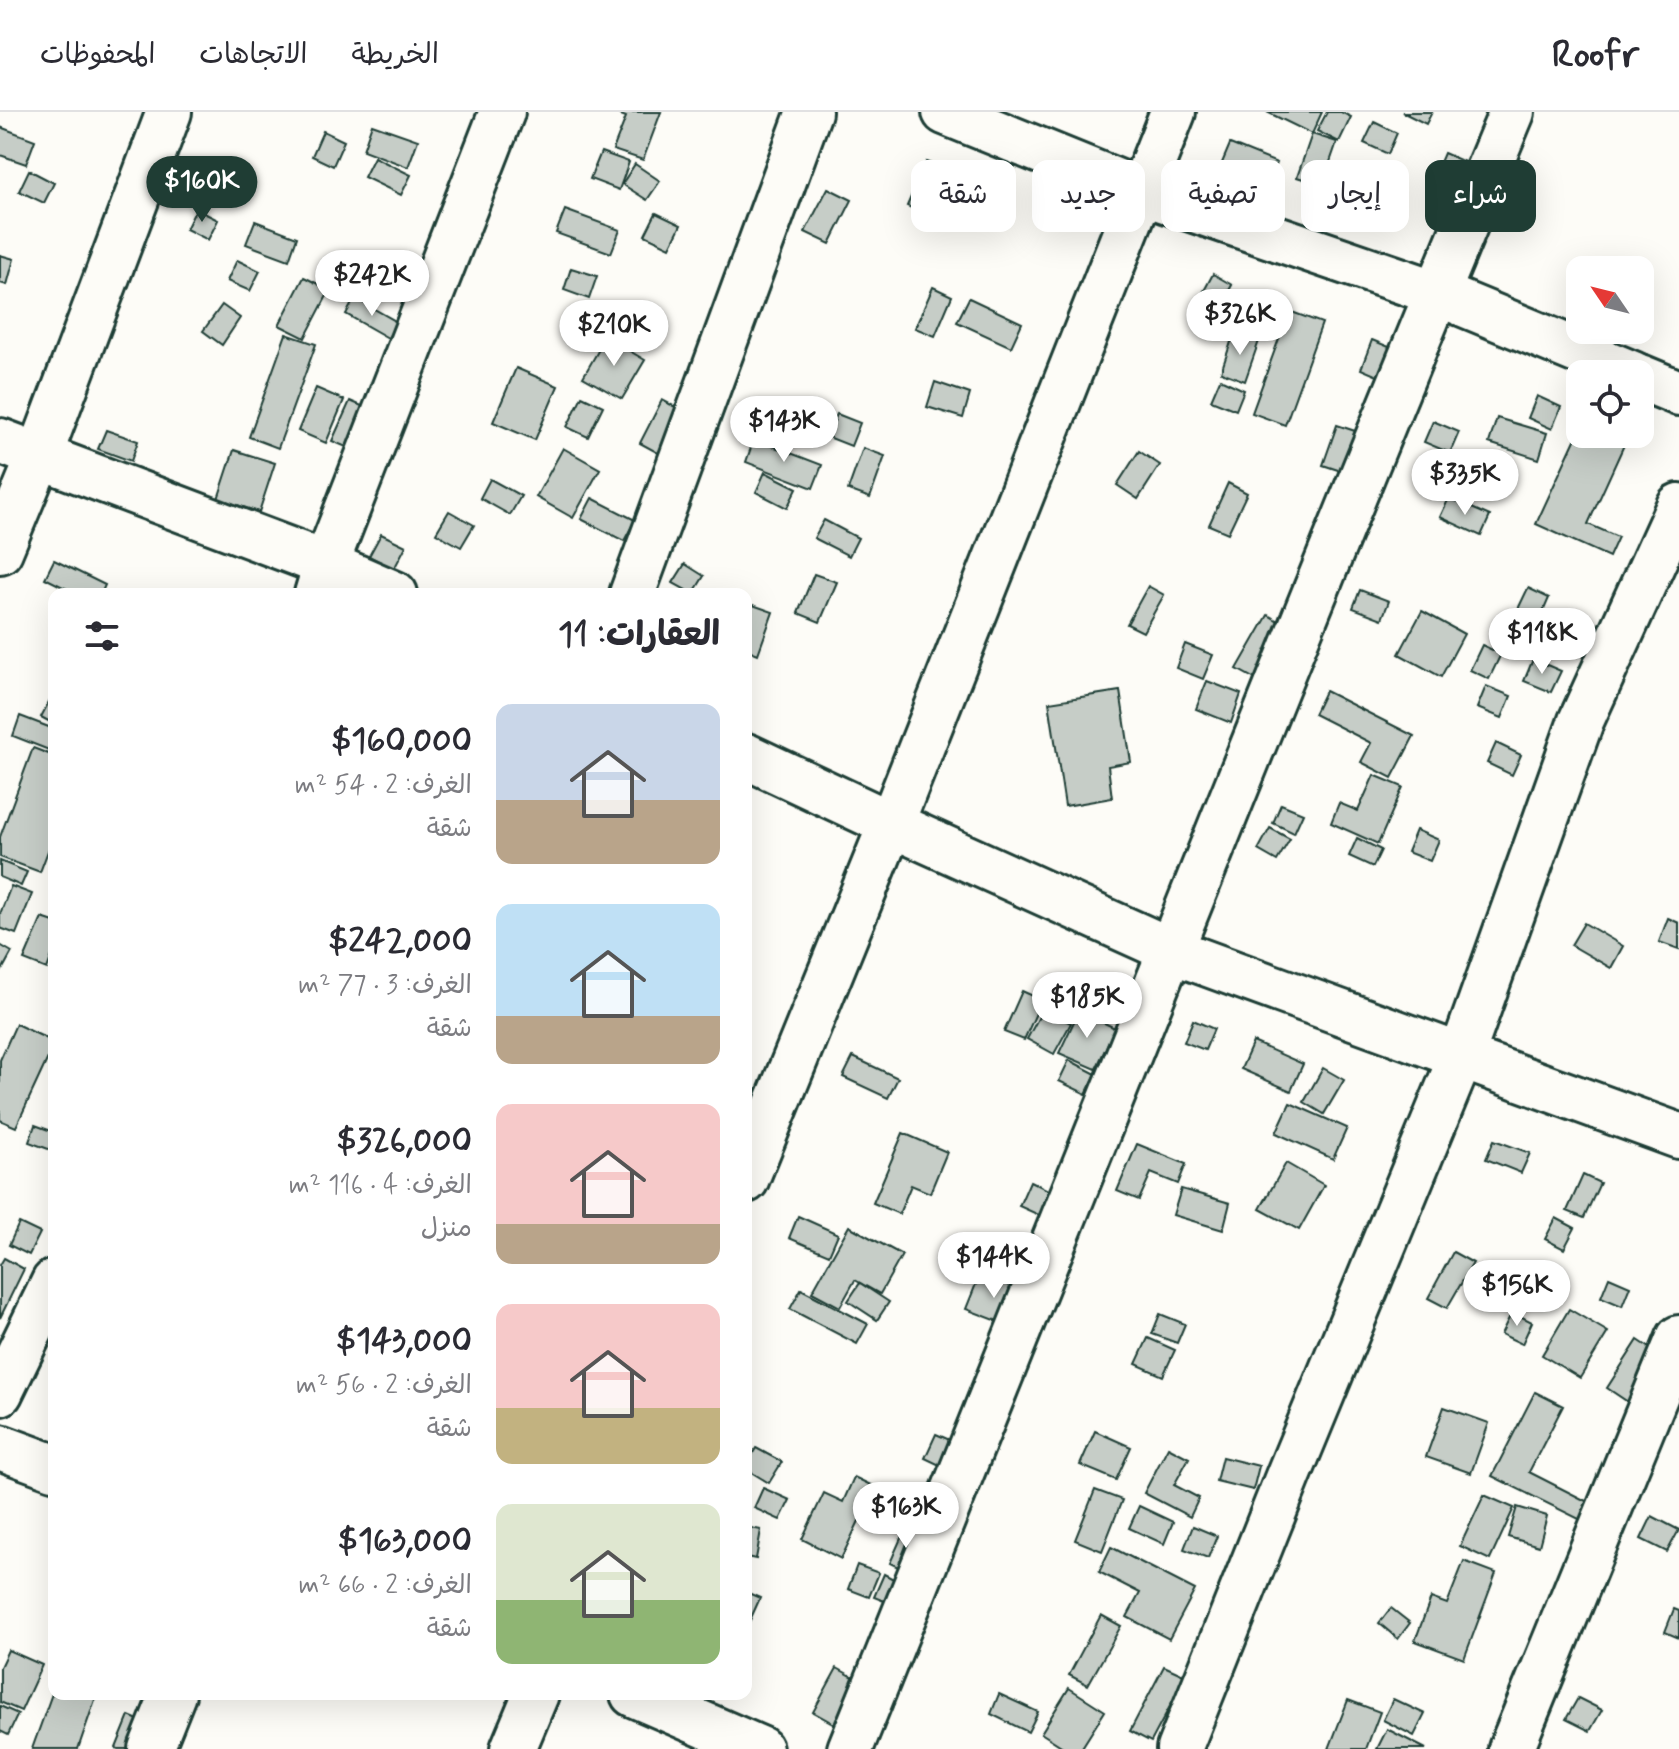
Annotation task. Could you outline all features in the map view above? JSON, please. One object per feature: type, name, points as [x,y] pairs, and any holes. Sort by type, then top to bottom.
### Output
[{"type":"street","points":[[0,551],[20,449],[169,112]]},
{"type":"street","points":[[321,579],[502,112]]},
{"type":"street","points":[[634,588],[809,112]]},
{"type":"street","points":[[945,112],[1063,160]]},
{"type":"street","points":[[1145,184],[1173,112]]},
{"type":"street","points":[[850,1749],[1170,950],[1512,112]]},
{"type":"street","points":[[1145,193],[1437,293],[1599,360]]},
{"type":"street","points":[[752,1165],[1126,232]]},
{"type":"street","points":[[1654,383],[1679,393]]},
{"type":"street","points":[[20,449],[321,579],[365,588]]},
{"type":"street","points":[[1179,1749],[1461,1057],[1581,721],[1679,506]]},
{"type":"street","points":[[752,759],[1170,950],[1679,1136]]},
{"type":"street","points":[[0,1393],[48,1294]]},
{"type":"street","points":[[1511,1749],[1679,1338]]},
{"type":"street","points":[[0,1447],[48,1465]]},
{"type":"street","points":[[151,1749],[171,1700]]},
{"type":"street","points":[[513,1749],[533,1700]]},
{"type":"street","points":[[647,1700],[760,1749]]},
{"type":"building","points":[[613,112],[661,112],[643,160],[613,150],[626,117]]},
{"type":"building","points":[[1267,112],[1322,112],[1312,134]]},
{"type":"building","points":[[1327,112],[1341,112],[1351,117],[1339,142],[1317,131]]},
{"type":"building","points":[[1402,112],[1432,112],[1426,124]]},
{"type":"building","points":[[1374,122],[1397,133],[1388,154],[1364,143]]},
{"type":"building","points":[[372,124],[418,140],[408,167],[363,150]]},
{"type":"building","points":[[0,127],[35,140],[26,164],[0,155]]},
{"type":"building","points":[[323,131],[344,141],[333,166],[312,156]]},
{"type":"building","points":[[1312,134],[1337,142],[1331,160],[1303,160]]},
{"type":"building","points":[[1230,144],[1270,160],[1223,160]]},
{"type":"building","points":[[601,152],[629,162],[619,190],[590,179]]},
{"type":"building","points":[[1444,153],[1460,160],[1441,160]]},
{"type":"building","points":[[374,157],[411,175],[401,195],[364,177]]},
{"type":"building","points":[[635,164],[660,181],[647,200],[622,184]]},
{"type":"building","points":[[29,170],[54,183],[44,203],[19,191]]},
{"type":"building","points":[[828,188],[852,200],[830,244],[805,232]]},
{"type":"building","points":[[196,209],[218,220],[208,240],[186,229]]},
{"type":"building","points":[[565,210],[620,230],[611,253],[556,233]]},
{"type":"building","points":[[656,213],[681,225],[670,247],[645,235]]},
{"type":"building","points":[[255,221],[297,237],[289,260],[246,244]]},
{"type":"building","points":[[0,255],[14,259],[7,285],[0,283]]},
{"type":"building","points":[[237,260],[260,271],[250,291],[227,281]]},
{"type":"building","points":[[571,268],[597,276],[589,299],[564,290]]},
{"type":"building","points":[[1213,274],[1232,285],[1216,314],[1197,304]]},
{"type":"building","points":[[304,277],[330,290],[305,338],[279,325]]},
{"type":"building","points":[[933,287],[952,296],[935,336],[915,328]]},
{"type":"building","points":[[355,298],[397,322],[388,338],[346,314]]},
{"type":"building","points":[[969,298],[1022,323],[1011,347],[957,322]]},
{"type":"building","points":[[222,305],[240,318],[222,345],[203,331]]},
{"type":"building","points":[[1289,311],[1322,323],[1285,425],[1252,413]]},
{"type":"building","points":[[1234,333],[1259,341],[1245,381],[1221,372]]},
{"type":"building","points":[[286,334],[316,344],[278,448],[249,437]]},
{"type":"building","points":[[606,337],[645,360],[622,399],[583,377]]},
{"type":"building","points":[[1372,340],[1394,349],[1382,378],[1361,369]]},
{"type":"building","points":[[516,368],[558,386],[535,440],[493,422]]},
{"type":"building","points":[[1220,379],[1244,390],[1236,410],[1211,400]]},
{"type":"building","points":[[935,382],[970,394],[963,418],[927,407]]},
{"type":"building","points":[[316,388],[344,400],[326,443],[298,431]]},
{"type":"building","points":[[582,396],[603,406],[588,437],[567,427]]},
{"type":"building","points":[[1537,396],[1561,407],[1552,429],[1528,418]]},
{"type":"building","points":[[662,400],[683,411],[660,454],[640,443]]},
{"type":"building","points":[[350,401],[369,409],[351,449],[332,441]]},
{"type":"building","points":[[837,414],[860,423],[851,446],[828,437]]},
{"type":"building","points":[[1497,418],[1547,433],[1539,459],[1489,443]]},
{"type":"building","points":[[1433,421],[1459,432],[1450,453],[1424,442]]},
{"type":"building","points":[[1337,425],[1358,432],[1344,472],[1323,465]]},
{"type":"building","points":[[106,430],[138,441],[131,461],[98,449]]},
{"type":"building","points":[[754,439],[822,465],[813,488],[746,462]]},
{"type":"building","points":[[563,448],[600,469],[573,518],[536,497]]},
{"type":"building","points":[[863,448],[885,456],[870,498],[848,490]]},
{"type":"building","points":[[1571,448],[1623,448],[1588,524],[1618,537],[1609,557],[1536,524]]},
{"type":"building","points":[[234,450],[275,463],[259,512],[218,499]]},
{"type":"building","points":[[1139,451],[1160,465],[1138,499],[1117,485]]},
{"type":"building","points":[[765,472],[797,488],[787,508],[756,492]]},
{"type":"building","points":[[490,479],[521,496],[510,515],[480,498]]},
{"type":"building","points":[[1228,483],[1247,493],[1228,533],[1209,525]]},
{"type":"building","points":[[592,498],[635,520],[624,541],[581,519]]},
{"type":"building","points":[[1449,498],[1490,516],[1481,536],[1440,517]]},
{"type":"building","points":[[449,511],[474,525],[461,547],[436,533]]},
{"type":"building","points":[[824,520],[858,538],[849,556],[814,538]]},
{"type":"building","points":[[381,534],[406,546],[394,569],[369,556]]},
{"type":"building","points":[[54,560],[105,585],[104,588],[65,588],[45,578]]},
{"type":"building","points":[[685,564],[704,576],[697,588],[682,588],[673,583]]},
{"type":"building","points":[[814,574],[837,582],[820,622],[798,613]]},
{"type":"building","points":[[1148,586],[1164,595],[1143,632],[1127,624]]},
{"type":"building","points":[[1528,588],[1549,598],[1540,619],[1518,609]]},
{"type":"building","points":[[1360,590],[1389,601],[1382,619],[1353,608]]},
{"type":"building","points":[[752,605],[773,612],[758,654],[752,652]]},
{"type":"building","points":[[1422,611],[1464,634],[1441,677],[1399,654]]},
{"type":"building","points":[[1268,615],[1285,625],[1255,679],[1237,669]]},
{"type":"building","points":[[1185,644],[1213,655],[1203,679],[1176,668]]},
{"type":"building","points":[[1482,645],[1501,654],[1489,679],[1470,670]]},
{"type":"building","points":[[1533,659],[1561,671],[1551,692],[1524,681]]},
{"type":"building","points":[[1207,681],[1241,694],[1231,723],[1196,709]]},
{"type":"building","points":[[1486,686],[1511,696],[1502,718],[1477,708]]},
{"type":"building","points":[[1120,691],[1131,762],[1108,766],[1112,798],[1065,806],[1049,702]]},
{"type":"building","points":[[1325,691],[1414,736],[1392,778],[1361,762],[1371,743],[1314,714]]},
{"type":"building","points":[[48,704],[48,721],[41,717]]},
{"type":"building","points":[[20,716],[48,727],[48,750],[13,736]]},
{"type":"building","points":[[1496,743],[1521,755],[1512,775],[1487,763]]},
{"type":"building","points":[[33,748],[48,754],[48,851],[40,872],[0,857],[0,837]]},
{"type":"building","points":[[1374,775],[1403,787],[1378,844],[1331,823],[1339,803],[1358,811]]},
{"type":"building","points":[[1281,804],[1303,813],[1294,833],[1273,823]]},
{"type":"building","points":[[1270,828],[1290,839],[1277,861],[1258,850]]},
{"type":"building","points":[[1416,830],[1439,840],[1430,861],[1407,852]]},
{"type":"building","points":[[1357,838],[1381,850],[1373,867],[1349,856]]},
{"type":"building","points":[[0,861],[27,872],[21,886],[0,877]]},
{"type":"building","points":[[11,886],[32,894],[16,934],[0,928],[0,914]]},
{"type":"building","points":[[42,918],[48,920],[47,969],[24,960]]},
{"type":"building","points":[[1668,918],[1679,923],[1679,949],[1659,942]]},
{"type":"building","points":[[1584,923],[1623,946],[1611,968],[1571,945]]},
{"type":"building","points":[[0,945],[12,952],[0,974]]},
{"type":"building","points":[[1022,991],[1042,1000],[1024,1040],[1004,1032]]},
{"type":"building","points":[[1043,1009],[1071,1023],[1054,1054],[1027,1039]]},
{"type":"building","points":[[1079,1011],[1115,1028],[1096,1069],[1059,1053]]},
{"type":"building","points":[[1193,1020],[1214,1029],[1205,1050],[1184,1042]]},
{"type":"building","points":[[16,1024],[48,1039],[48,1058],[16,1127],[0,1120],[0,1060]]},
{"type":"building","points":[[1253,1042],[1303,1064],[1291,1091],[1241,1069]]},
{"type":"building","points":[[853,1057],[898,1078],[888,1098],[843,1077]]},
{"type":"building","points":[[1069,1060],[1096,1074],[1086,1094],[1059,1081]]},
{"type":"building","points":[[1323,1068],[1344,1080],[1324,1114],[1304,1102]]},
{"type":"building","points":[[1290,1103],[1347,1128],[1333,1159],[1276,1133]]},
{"type":"building","points":[[35,1125],[48,1130],[48,1149],[29,1142]]},
{"type":"building","points":[[903,1133],[947,1152],[930,1193],[911,1185],[899,1214],[873,1203]]},
{"type":"building","points":[[1494,1140],[1530,1153],[1521,1173],[1486,1159]]},
{"type":"building","points":[[1137,1144],[1186,1164],[1178,1184],[1151,1173],[1139,1200],[1117,1191]]},
{"type":"building","points":[[1286,1163],[1324,1185],[1299,1230],[1260,1209]]},
{"type":"building","points":[[1583,1175],[1600,1183],[1584,1218],[1567,1211]]},
{"type":"building","points":[[1030,1181],[1052,1192],[1041,1216],[1019,1206]]},
{"type":"building","points":[[1181,1189],[1230,1203],[1223,1230],[1173,1215]]},
{"type":"building","points":[[798,1216],[838,1234],[829,1255],[789,1238]]},
{"type":"building","points":[[1556,1218],[1575,1228],[1564,1249],[1545,1239]]},
{"type":"building","points":[[19,1223],[40,1233],[29,1255],[9,1245]]},
{"type":"building","points":[[849,1226],[902,1255],[880,1294],[855,1280],[840,1307],[812,1292]]},
{"type":"building","points":[[1453,1252],[1473,1263],[1447,1308],[1428,1298]]},
{"type":"building","points":[[4,1258],[24,1269],[0,1318],[0,1265]]},
{"type":"building","points":[[980,1274],[1021,1290],[1008,1325],[966,1309]]},
{"type":"building","points":[[1609,1277],[1630,1286],[1622,1306],[1601,1297]]},
{"type":"building","points":[[860,1283],[889,1302],[877,1320],[848,1301]]},
{"type":"building","points":[[801,1289],[868,1324],[857,1344],[790,1309]]},
{"type":"building","points":[[1569,1309],[1608,1332],[1580,1378],[1542,1355]]},
{"type":"building","points":[[1512,1312],[1532,1322],[1522,1344],[1501,1334]]},
{"type":"building","points":[[1160,1314],[1185,1324],[1177,1343],[1152,1334]]},
{"type":"building","points":[[1148,1338],[1175,1350],[1163,1376],[1136,1364]]},
{"type":"building","points":[[1638,1340],[1659,1354],[1628,1402],[1607,1388]]},
{"type":"building","points":[[1535,1392],[1563,1406],[1529,1472],[1590,1503],[1581,1520],[1492,1476]]},
{"type":"building","points":[[1444,1407],[1489,1423],[1471,1473],[1426,1457]]},
{"type":"building","points":[[1095,1431],[1131,1447],[1116,1480],[1080,1465]]},
{"type":"building","points":[[936,1434],[959,1444],[948,1469],[925,1458]]},
{"type":"building","points":[[1168,1447],[1189,1458],[1174,1485],[1199,1498],[1190,1517],[1144,1493]]},
{"type":"building","points":[[756,1448],[782,1462],[769,1483],[752,1473],[752,1455]]},
{"type":"building","points":[[1222,1457],[1259,1466],[1253,1490],[1216,1481]]},
{"type":"building","points":[[854,1477],[875,1487],[841,1559],[802,1539],[824,1493],[843,1502]]},
{"type":"building","points":[[763,1488],[790,1500],[780,1520],[754,1508]]},
{"type":"building","points":[[1095,1490],[1122,1500],[1102,1551],[1075,1540]]},
{"type":"building","points":[[1484,1495],[1514,1508],[1490,1560],[1460,1546]]},
{"type":"building","points":[[1139,1506],[1173,1522],[1164,1544],[1129,1528]]},
{"type":"building","points":[[1517,1507],[1547,1516],[1539,1546],[1508,1537]]},
{"type":"building","points":[[1652,1516],[1679,1530],[1667,1552],[1641,1539]]},
{"type":"building","points":[[1193,1526],[1217,1536],[1208,1558],[1184,1549]]},
{"type":"building","points":[[752,1528],[761,1530],[756,1559],[752,1558]]},
{"type":"building","points":[[905,1529],[921,1537],[906,1571],[890,1563]]},
{"type":"building","points":[[1111,1547],[1195,1590],[1169,1639],[1127,1617],[1140,1593],[1099,1572]]},
{"type":"building","points":[[1464,1561],[1496,1573],[1464,1659],[1415,1641],[1431,1598],[1447,1604]]},
{"type":"building","points":[[857,1565],[879,1573],[869,1597],[848,1589]]},
{"type":"building","points":[[884,1574],[903,1584],[894,1605],[874,1597]]},
{"type":"building","points":[[752,1595],[760,1598],[752,1616]]},
{"type":"building","points":[[1391,1608],[1410,1623],[1398,1639],[1379,1623]]},
{"type":"building","points":[[1674,1609],[1679,1611],[1679,1638],[1665,1632]]},
{"type":"building","points":[[1101,1615],[1121,1626],[1088,1685],[1069,1675]]},
{"type":"building","points":[[8,1650],[42,1665],[21,1711],[0,1702],[0,1667]]},
{"type":"building","points":[[1164,1666],[1186,1676],[1151,1742],[1130,1731]]},
{"type":"building","points":[[837,1668],[864,1683],[840,1727],[813,1712]]},
{"type":"building","points":[[1069,1688],[1105,1711],[1081,1749],[1066,1749],[1041,1733]]},
{"type":"building","points":[[999,1694],[1038,1712],[1028,1732],[991,1714]]},
{"type":"building","points":[[1578,1698],[1602,1710],[1590,1731],[1566,1719]]},
{"type":"building","points":[[1393,1699],[1425,1714],[1414,1736],[1383,1720]]},
{"type":"building","points":[[50,1700],[95,1700],[78,1749],[32,1749]]},
{"type":"building","points":[[1348,1700],[1380,1712],[1366,1749],[1329,1749]]},
{"type":"building","points":[[0,1706],[18,1714],[8,1735],[0,1731]]},
{"type":"building","points":[[129,1716],[150,1725],[140,1749],[118,1749],[116,1748]]},
{"type":"building","points":[[1387,1729],[1426,1749],[1377,1749]]}]
